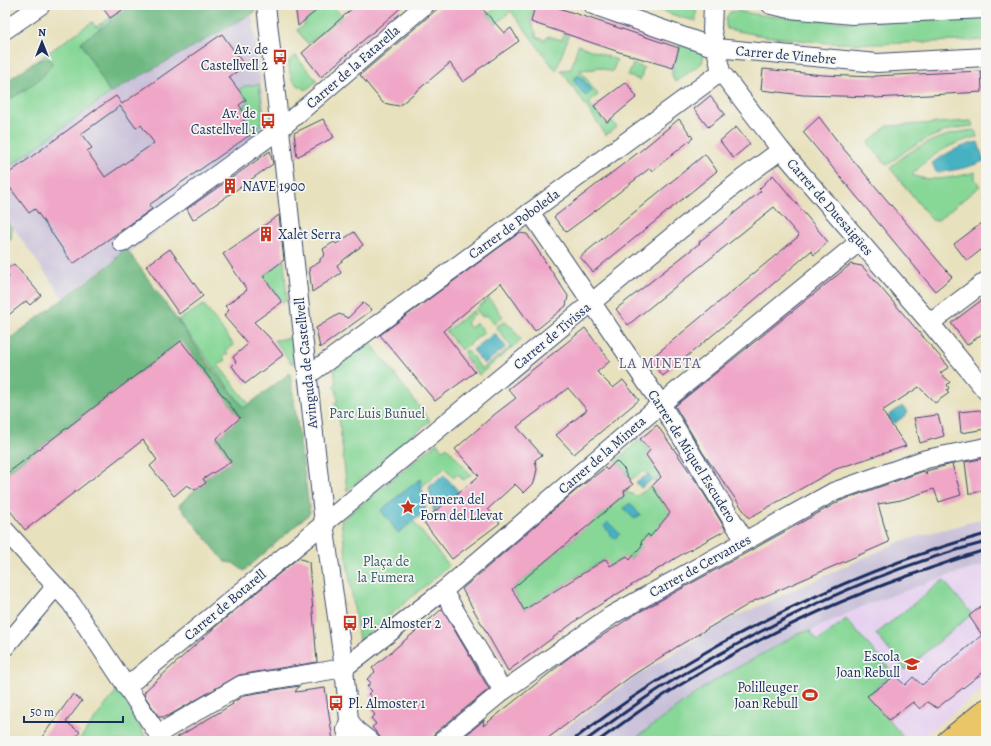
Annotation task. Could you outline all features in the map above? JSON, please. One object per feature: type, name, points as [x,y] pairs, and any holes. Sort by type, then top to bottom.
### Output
[{"type":"main road","points":[[948,741],[986,710]]},
{"type":"main road","points":[[973,741],[986,731]]},
{"type":"street","points":[[5,30],[41,5]]},
{"type":"street","name":"Avinguda de Castellvell","points":[[266,5],[324,523],[344,668],[349,720],[346,730],[350,741]]},
{"type":"street","name":"Carrer de la Fatarella","points":[[122,244],[280,129],[425,5]]},
{"type":"street","name":"Carrer de Vinebre","points":[[593,5],[716,48],[877,63],[986,57]]},
{"type":"street","name":"Carrer de Duesaigües","points":[[713,5],[712,30],[721,72],[781,150],[930,323],[986,392]]},
{"type":"street","points":[[771,5],[790,9],[852,15],[986,9]]},
{"type":"street","name":"Carrer de Poboleda","points":[[307,376],[721,72]]},
{"type":"street","name":"Carrer de Tivissa","points":[[324,523],[743,178],[781,150]]},
{"type":"street","name":"Carrer de Miquel Escudero","points":[[530,212],[661,404],[745,540]]},
{"type":"street","name":"Carrer de la Mineta","points":[[344,668],[443,590],[661,404],[859,242]]},
{"type":"street","points":[[930,323],[986,281]]},
{"type":"street","name":"Carrer de Cervantes","points":[[442,741],[503,691],[612,615],[833,492],[926,459],[986,448]]},
{"type":"street","name":"Carrer de Botarell","points":[[126,687],[324,523]]},
{"type":"street","points":[[5,530],[71,603],[159,738],[242,686],[344,668]]},
{"type":"street","points":[[5,647],[56,586]]},
{"type":"street","points":[[443,590],[503,691]]},
{"type":"street","points":[[349,720],[356,730],[370,741]]},
{"type":"shaded area","points":[[252,14],[269,147],[130,252],[127,248],[115,257],[116,259],[63,298],[5,216],[5,170],[110,93]]},
{"type":"shaded area","points":[[986,518],[986,565],[935,580],[866,605],[810,631],[801,632],[707,685],[632,741],[548,741],[633,678],[726,621],[901,541]]},
{"type":"shaded area","name":"Escola Joan Rebull","points":[[986,565],[986,687],[917,741],[907,741],[810,631],[866,605],[935,580]]},
{"type":"green space","points":[[130,5],[254,5],[255,12],[110,93],[81,42],[111,21],[110,18]]},
{"type":"green space","points":[[323,5],[332,5],[363,39],[337,20],[308,44],[297,30],[305,24],[303,22]]},
{"type":"green space","points":[[498,5],[504,8],[508,5],[535,5],[531,22],[536,33],[536,37],[545,40],[548,36],[562,40],[564,33],[569,35],[556,71],[511,11],[496,24],[486,13],[490,13]]},
{"type":"green space","points":[[645,5],[696,5],[696,21],[683,18]]},
{"type":"green space","points":[[736,11],[761,15],[844,22],[986,18],[986,40],[876,44],[827,43],[764,36],[727,29],[727,16],[730,12]]},
{"type":"green space","points":[[110,18],[112,21],[81,42],[110,93],[5,170],[5,102],[37,81],[52,64],[46,59],[35,62],[92,22],[96,27]]},
{"type":"green space","points":[[681,43],[700,49],[703,59],[702,63],[675,82],[672,75],[672,68]]},
{"type":"green space","points":[[578,45],[617,60],[612,72],[598,67],[595,69],[580,70],[598,95],[589,102],[606,125],[612,121],[617,127],[606,135],[561,70],[571,69]]},
{"type":"green space","points":[[295,55],[317,81],[306,90],[294,82],[291,76],[288,62]]},
{"type":"green space","points":[[50,59],[52,64],[43,76],[31,86],[5,102],[5,82],[35,62]]},
{"type":"green space","points":[[633,64],[644,68],[640,80],[628,76]]},
{"type":"green space","points":[[259,84],[262,119],[259,127],[250,135],[241,122],[248,118],[241,108],[248,102],[238,90],[245,86]]},
{"type":"green space","points":[[971,121],[974,126],[950,130],[926,139],[887,165],[868,143],[887,126]]},
{"type":"green space","points":[[975,130],[977,137],[949,146],[926,161],[912,175],[926,179],[934,179],[960,176],[975,172],[975,179],[980,186],[937,221],[932,220],[890,168],[908,153],[929,142],[951,134]]},
{"type":"green space","points":[[5,216],[12,229],[11,239],[5,243]]},
{"type":"green space","points":[[126,248],[210,366],[244,408],[290,373],[310,513],[244,571],[233,563],[225,562],[179,505],[195,490],[206,483],[188,462],[209,475],[231,462],[216,439],[240,418],[181,342],[5,474],[5,342],[116,260],[115,257]]},
{"type":"green space","points":[[284,260],[287,301],[282,302],[267,282],[262,285],[258,279]]},
{"type":"green space","points":[[489,298],[503,317],[494,324],[487,315],[482,317],[476,309]]},
{"type":"green space","points":[[204,305],[234,345],[226,350],[228,354],[223,357],[226,360],[218,365],[249,404],[244,408],[178,320]]},
{"type":"green space","points":[[474,310],[476,313],[466,323],[470,328],[477,323],[485,332],[461,350],[446,331]]},
{"type":"green space","points":[[505,321],[510,327],[511,326],[521,340],[479,375],[465,357],[466,356],[463,352],[467,350],[482,369],[511,347],[496,327]]},
{"type":"green space","points":[[291,338],[294,363],[291,363],[274,340]]},
{"type":"green space","name":"Parc Luis Buñuel","points":[[370,342],[430,421],[347,491],[338,408],[334,403],[338,401],[336,390],[333,386],[336,384],[334,368]]},
{"type":"green space","points":[[640,439],[650,450],[646,455],[660,475],[655,483],[648,474],[643,471],[632,479],[627,476],[625,470],[616,461]]},
{"type":"green space","name":"Plaça de la Fumera","points":[[437,443],[443,450],[447,447],[471,475],[463,480],[458,474],[454,478],[445,468],[421,487],[420,479],[381,510],[398,533],[413,521],[449,566],[359,641],[341,521]]},
{"type":"green space","points":[[652,486],[670,512],[658,528],[658,532],[650,537],[648,534],[642,545],[630,560],[627,556],[610,566],[605,559],[524,610],[512,589],[625,495],[624,491],[637,496]]},
{"type":"green space","points":[[943,580],[972,614],[905,670],[876,634]]},
{"type":"green space","points":[[846,619],[893,673],[868,696],[907,741],[632,741],[707,685],[801,632],[810,631],[818,641]]},
{"type":"green space","points":[[118,689],[148,741],[78,741]]},
{"type":"water","points":[[579,75],[592,91],[585,96],[573,80]]},
{"type":"water","points":[[978,142],[984,161],[960,169],[936,172],[932,163],[954,150]]},
{"type":"water","points":[[495,333],[506,347],[484,364],[473,350]]},
{"type":"water","points":[[902,406],[908,413],[894,424],[888,416]]},
{"type":"water","points":[[648,474],[652,480],[641,488],[636,483]]},
{"type":"water","points":[[444,475],[459,492],[434,512],[429,487]]},
{"type":"water","points":[[420,479],[426,511],[398,533],[381,510]]},
{"type":"water","points":[[630,503],[640,515],[634,519],[624,508]]},
{"type":"water","points":[[608,522],[620,534],[614,539],[604,526]]},
{"type":"building","points":[[101,5],[130,5],[110,18]]},
{"type":"building","points":[[295,5],[323,5],[298,26]]},
{"type":"building","points":[[356,5],[404,5],[321,77],[302,53]]},
{"type":"building","points":[[442,5],[479,5],[504,33],[511,28],[519,41],[463,82],[450,63],[399,106],[383,103],[360,75]]},
{"type":"building","points":[[535,5],[550,5],[679,48],[673,68],[619,52],[531,22]]},
{"type":"building","points":[[222,34],[245,66],[229,77],[246,100],[239,105],[248,118],[241,122],[250,135],[149,205],[152,209],[73,264],[35,209],[29,213],[5,181],[5,176],[116,96],[122,104]],"holes":[[[120,106],[136,128],[141,125],[154,143],[105,177],[87,151],[92,148],[81,134]]]},
{"type":"building","points":[[763,69],[823,75],[874,77],[981,71],[982,92],[875,98],[803,95],[761,90]]},
{"type":"building","points":[[626,82],[637,97],[607,122],[594,106]]},
{"type":"building","points":[[710,96],[725,114],[708,127],[694,109]]},
{"type":"building","points":[[819,117],[842,147],[952,277],[935,291],[803,132]]},
{"type":"building","points":[[323,119],[334,137],[297,157],[294,133]]},
{"type":"building","points":[[679,119],[693,138],[652,171],[650,168],[566,232],[554,217],[639,152]]},
{"type":"building","points":[[736,127],[750,144],[733,158],[720,141]]},
{"type":"building","name":"NAVE 1900","points":[[270,151],[273,164],[193,220],[187,209]]},
{"type":"building","points":[[705,154],[717,171],[593,272],[580,257]]},
{"type":"building","points":[[773,175],[828,242],[814,255],[811,251],[663,376],[649,360],[799,236],[774,207],[628,325],[616,309],[700,243],[699,242],[761,191],[759,189]]},
{"type":"building","points":[[279,215],[284,260],[263,276],[282,302],[254,322],[269,337],[283,355],[245,384],[232,366],[236,362],[233,357],[248,344],[224,316],[229,310],[225,306],[247,290],[223,254]]},
{"type":"building","points":[[986,220],[986,246],[967,261],[954,244]]},
{"type":"building","points":[[354,232],[363,245],[337,265],[341,273],[312,292],[309,268],[320,262],[320,259],[325,255],[323,249],[334,242],[336,244]]},
{"type":"building","points":[[519,233],[527,234],[568,296],[566,306],[535,331],[501,283],[443,331],[475,372],[435,401],[380,335]]},
{"type":"building","points":[[170,249],[203,296],[179,314],[146,266]]},
{"type":"building","points":[[14,264],[41,295],[30,305],[26,301],[5,318],[5,280],[9,277],[5,270]]},
{"type":"building","points":[[851,264],[862,266],[949,367],[940,373],[950,382],[947,385],[949,388],[947,390],[949,393],[935,403],[919,387],[882,411],[906,446],[836,469],[749,518],[703,453],[675,406]]},
{"type":"building","points":[[986,297],[986,331],[967,345],[951,323]]},
{"type":"building","points":[[363,303],[372,310],[320,348],[316,328],[339,314],[348,318]]},
{"type":"building","points":[[585,328],[610,361],[597,372],[613,388],[623,380],[639,400],[574,454],[556,435],[587,410],[568,388],[517,427],[542,455],[535,460],[537,469],[534,483],[524,493],[515,484],[488,509],[500,523],[452,559],[423,521],[479,476],[455,449],[516,398],[508,389]]},
{"type":"building","points":[[181,341],[240,418],[216,439],[231,462],[203,479],[206,483],[195,490],[187,485],[174,496],[150,466],[157,460],[143,440],[25,530],[5,504],[5,475]]},
{"type":"building","points":[[980,410],[986,417],[986,429],[961,433],[959,412]]},
{"type":"building","points":[[938,415],[944,436],[920,443],[914,418]]},
{"type":"building","points":[[657,425],[698,484],[726,530],[684,553],[585,614],[508,671],[462,589],[580,487],[605,468],[607,470],[616,461],[625,470],[625,473],[633,485],[624,491],[625,495],[512,589],[524,610],[606,559],[610,566],[627,556],[630,560],[642,545],[641,542],[648,534],[650,537],[670,513],[652,486],[661,477],[646,455],[650,450],[640,439]]},
{"type":"building","points":[[986,458],[986,490],[969,494],[965,462]]},
{"type":"building","points":[[952,464],[961,495],[939,502],[934,489],[901,500],[878,504],[889,542],[754,601],[675,648],[630,677],[544,741],[459,741],[484,720],[483,726],[571,656],[634,615],[840,501],[924,471],[927,475],[926,471]]},
{"type":"building","points":[[298,558],[309,562],[317,662],[239,675],[168,716],[159,717],[144,695],[145,691],[215,627]]},
{"type":"building","points":[[986,602],[986,670],[937,708],[927,702],[920,709],[913,702],[889,720],[867,696],[895,676],[905,685],[913,677],[922,685],[982,635],[969,616]]},
{"type":"building","points":[[442,609],[489,689],[435,733],[432,737],[432,741],[380,741],[380,737],[372,727],[376,724],[371,718],[375,715],[371,710],[374,707],[369,702],[373,698],[368,694],[372,691],[367,686],[371,683],[367,679],[375,672],[372,668]]},
{"type":"building","points":[[299,686],[295,692],[325,688],[333,741],[171,741],[233,704],[232,703],[245,695]]},
{"type":"building","points":[[73,694],[82,701],[66,722],[80,732],[73,741],[48,741],[42,737]]},
{"type":"railway","points":[[572,741],[620,706],[675,670],[750,628],[816,596],[883,568],[917,555],[986,534]]},
{"type":"railway","points":[[585,741],[644,699],[674,680],[706,661],[789,617],[853,587],[886,574],[952,551],[986,542]]},
{"type":"railway","points":[[598,741],[683,683],[717,663],[786,627],[858,595],[894,581],[986,550]]},
{"type":"place","name":"Av. de Castellvell 2","points":[[280,57]]},
{"type":"place","name":"Av. de Castellvell 1","points":[[268,121]]},
{"type":"place","name":"NAVE 1900","points":[[230,186]]},
{"type":"place","name":"Xalet Serra","points":[[266,234]]},
{"type":"place","name":"Fumera del Forn del Llevat","points":[[408,507]]},
{"type":"place","name":"Pl. Almoster 2","points":[[350,623]]},
{"type":"place","name":"Escola Joan Rebull","points":[[912,664]]},
{"type":"place","name":"Polilleuger Joan Rebull","points":[[810,695]]},
{"type":"place","name":"Pl. Almoster 1","points":[[336,703]]},
{"type":"district","name":"LA MINETA","points":[[660,363]]}]
